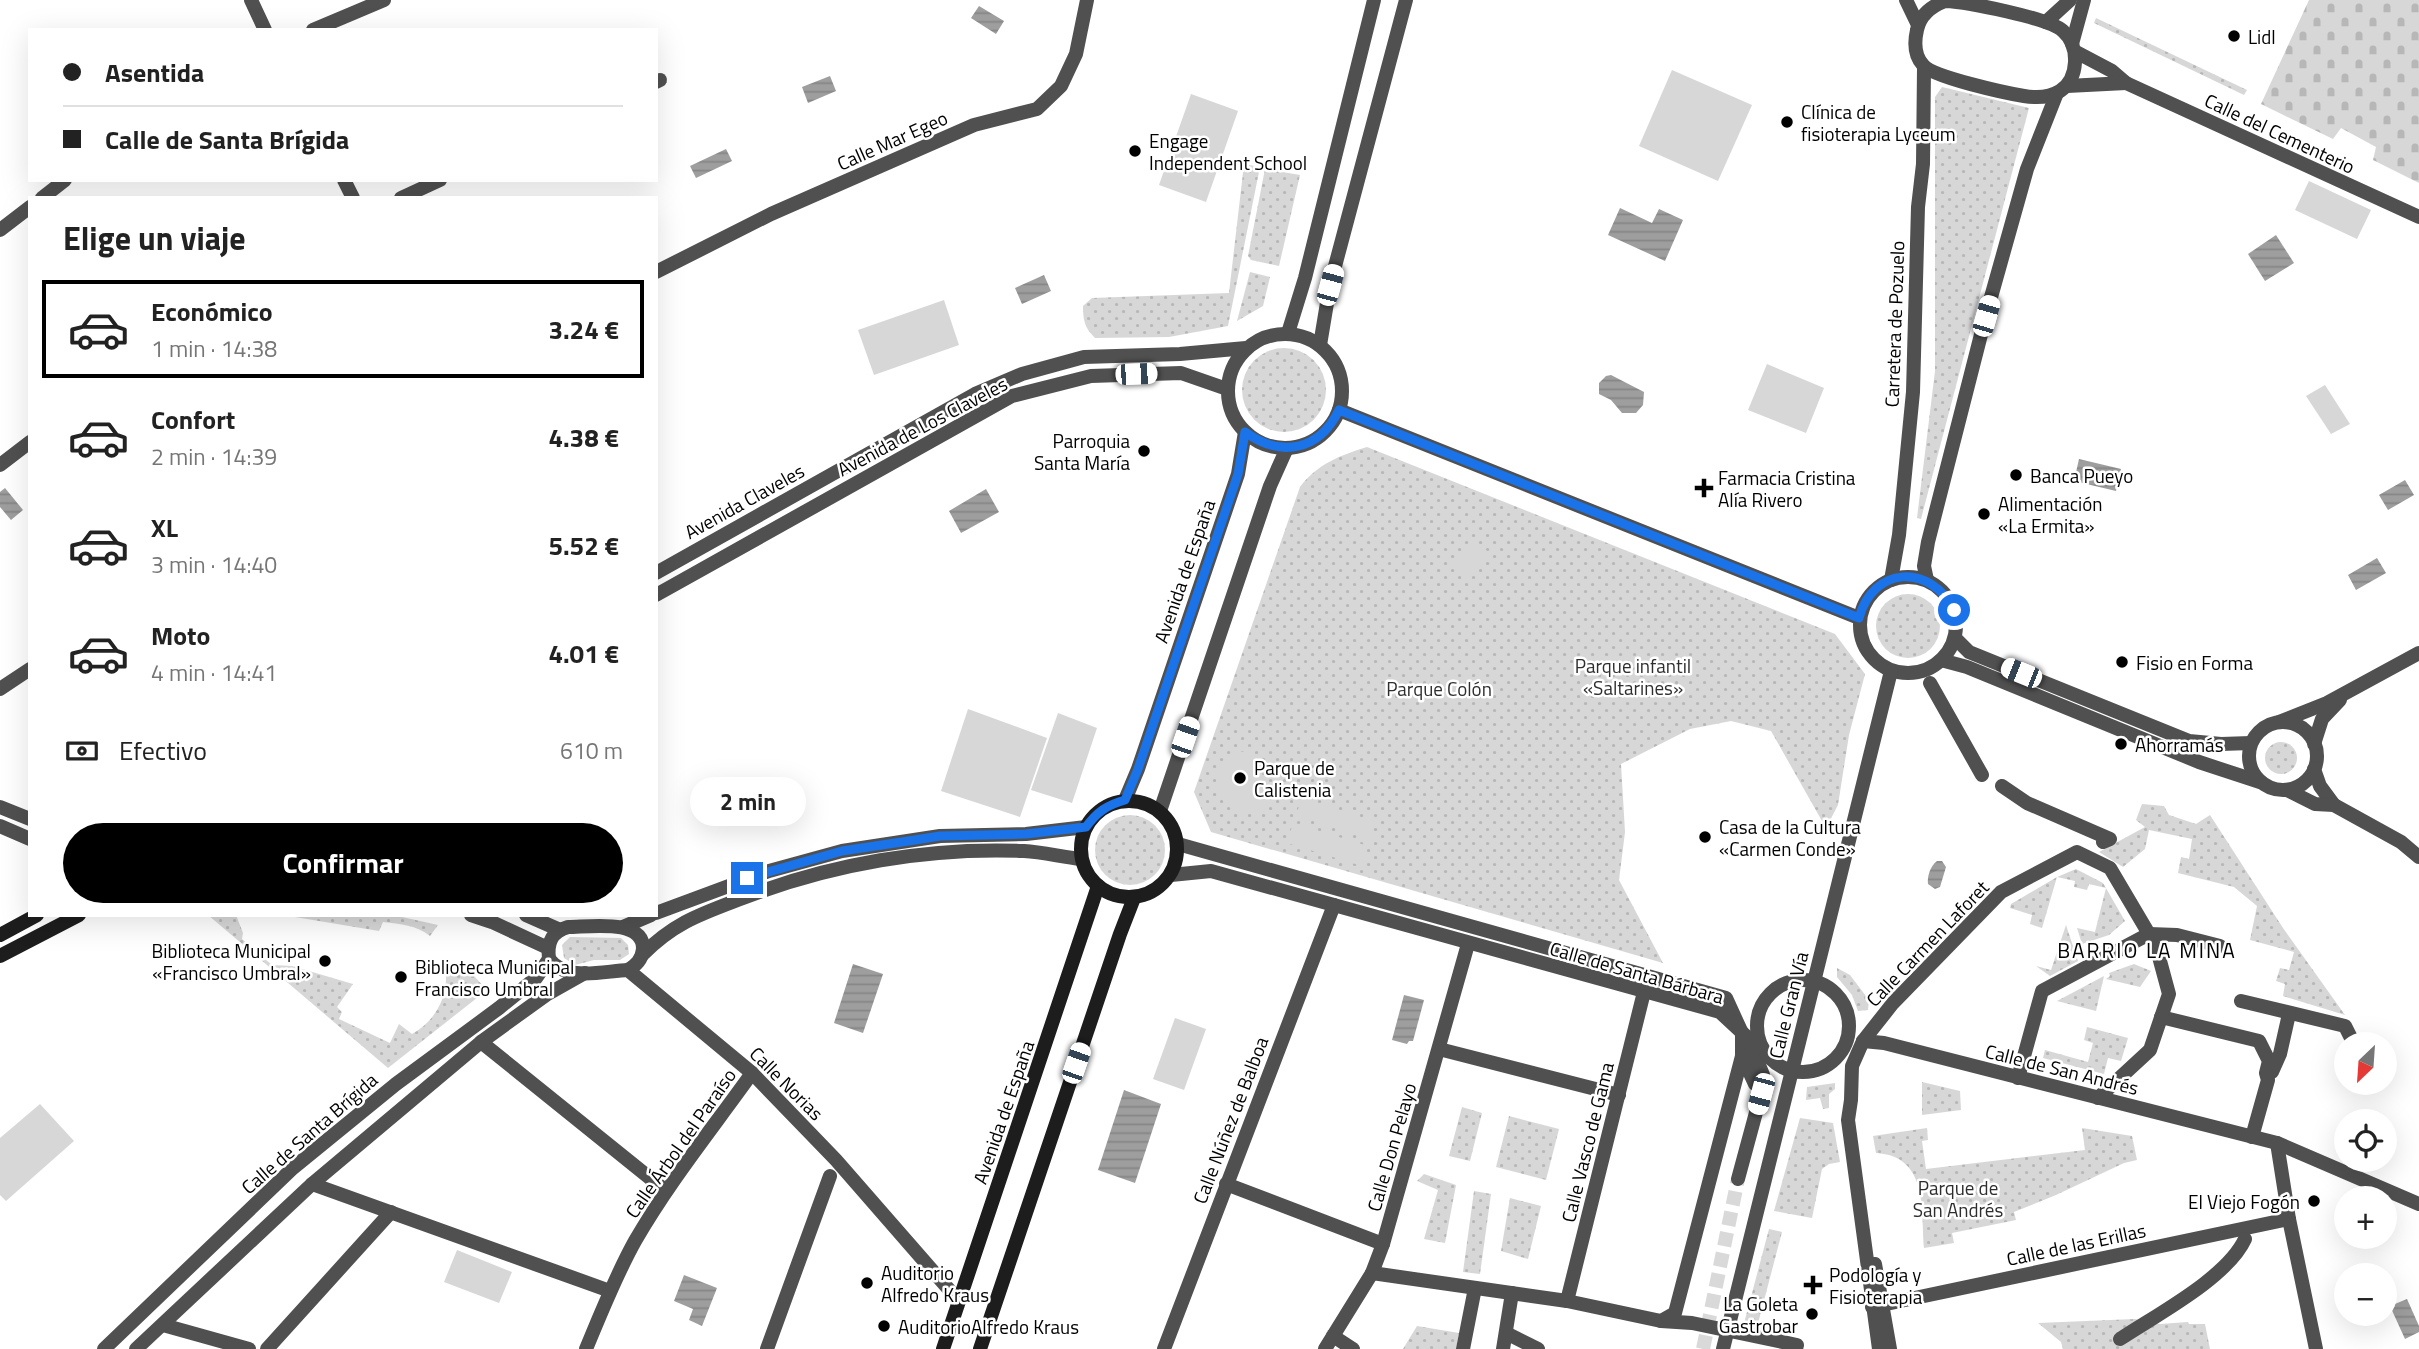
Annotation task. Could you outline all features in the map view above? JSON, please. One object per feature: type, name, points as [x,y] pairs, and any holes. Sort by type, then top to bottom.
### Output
[{"type":"street","points":[[251,0],[264,28]]},
{"type":"street","points":[[318,28],[384,0]]},
{"type":"street","name":"Calle Mar Egeo","points":[[658,271],[771,214],[974,125],[1037,109],[1061,86],[1076,54],[1087,0]]},
{"type":"street","points":[[1288,333],[1305,278],[1374,0]]},
{"type":"street","points":[[1320,345],[1330,285],[1406,0]]},
{"type":"street","points":[[1906,0],[1918,25],[1934,5],[1946,1],[2046,22],[2070,0]]},
{"type":"street","points":[[1927,580],[1924,566],[1928,542],[1983,326],[2026,169],[2062,89],[2074,70],[2074,48],[2084,0]]},
{"type":"street","name":"Calle del Cementerio","points":[[2046,22],[2063,31],[2074,48],[2112,71],[2126,83],[2419,217]]},
{"type":"street","name":"Carretera de Pozuelo","points":[[1891,580],[1899,535],[1913,392],[1918,207],[1923,164],[1924,68],[1914,43],[1918,25]]},
{"type":"street","name":"Calle del Cementerio","points":[[1924,68],[1949,78],[2023,96],[2043,97],[2062,89],[2126,83]]},
{"type":"street","points":[[45,196],[62,182]]},
{"type":"street","points":[[405,196],[436,182]]},
{"type":"street","points":[[0,230],[28,209]]},
{"type":"street","points":[[1288,333],[1305,337],[1320,345],[1332,358],[1340,374],[1342,392],[1339,410],[1333,423],[1323,434],[1310,442],[1287,448],[1257,441],[1245,432],[1229,405],[1227,390],[1236,360],[1246,348],[1266,337],[1288,333]]},
{"type":"street","name":"Avenida Claveles","points":[[658,572],[975,394],[1022,374],[1084,357],[1180,354],[1246,348]]},
{"type":"street","name":"Avenida de Los Claveles","points":[[658,593],[1012,396],[1091,376],[1181,373],[1227,390]]},
{"type":"street","points":[[1339,410],[1859,618]]},
{"type":"street","name":"Avenida de España","points":[[1125,800],[1238,474],[1245,432]]},
{"type":"street","points":[[0,465],[28,444]]},
{"type":"street","points":[[1160,811],[1270,486],[1287,448]]},
{"type":"street","points":[[1904,576],[1927,580],[1947,597],[1954,610],[1955,638],[1950,650],[1941,660],[1923,671],[1891,671],[1881,666],[1865,649],[1859,618],[1867,598],[1874,590],[1891,580],[1904,576]]},
{"type":"street","points":[[1955,638],[1969,652],[2189,741],[2251,743]]},
{"type":"street","points":[[2260,782],[2249,764],[2251,743],[2259,731],[2324,705],[2419,653]]},
{"type":"street","points":[[1941,660],[1967,667],[2199,762],[2260,782],[2273,789],[2287,790],[2315,804],[2334,805]]},
{"type":"street","points":[[0,689],[28,670]]},
{"type":"street","name":"Calle Gran Vía","points":[[1723,1349],[1891,671]]},
{"type":"street","points":[[1930,683],[1992,781],[2027,803],[2110,839],[2097,845]]},
{"type":"street","points":[[2314,744],[2322,719],[2348,692]]},
{"type":"street","points":[[2279,722],[2300,727],[2314,744],[2314,769],[2320,786],[2334,805],[2401,842],[2419,857]]},
{"type":"street","points":[[2287,790],[2306,781],[2314,769]]},
{"type":"street","points":[[1125,800],[1149,804],[1160,811],[1172,825],[1178,844],[1177,860],[1171,875],[1149,894],[1134,898],[1109,893],[1098,886],[1088,874],[1082,859],[1081,842],[1086,827],[1096,814],[1109,804],[1125,800]]},
{"type":"street","points":[[0,807],[28,818]]},
{"type":"street","points":[[0,826],[28,838]]},
{"type":"street","points":[[658,912],[769,871],[842,851],[940,836],[1026,834],[1086,827]]},
{"type":"street","name":"Calle de Santa Bárbara","points":[[1178,844],[1726,998],[1742,1033]]},
{"type":"street","points":[[477,917],[492,922],[548,954],[555,967],[566,972],[628,970],[637,964],[661,936],[687,919],[775,886],[844,866],[941,853],[1025,851],[1082,859]]},
{"type":"street","name":"Calle Carmen Laforet","points":[[1863,1041],[1893,1003],[2001,892],[2077,852],[2110,868],[2149,934],[2159,957],[2169,994],[2150,1051],[2098,1098]]},
{"type":"street","name":"Calle de Santa Bárbara","points":[[1171,875],[1212,871],[1720,1012],[1742,1033]]},
{"type":"street","name":"Avenida de España","points":[[943,1349],[1098,886]]},
{"type":"street","points":[[981,1349],[1134,898]]},
{"type":"street","name":"Calle Núñez de Balboa","points":[[1164,1349],[1334,905]]},
{"type":"street","points":[[0,935],[33,917]]},
{"type":"street","points":[[0,957],[75,917]]},
{"type":"street","points":[[531,917],[560,930],[568,927],[623,927],[637,933],[643,942],[642,955]]},
{"type":"street","points":[[623,927],[646,917]]},
{"type":"street","name":"Calle de Santa Brígida","points":[[104,1349],[293,1168],[396,1084],[536,978],[548,954],[551,937],[560,930]]},
{"type":"street","points":[[2018,1078],[2042,991],[2149,934],[2177,935],[2220,946]]},
{"type":"street","name":"Calle Don Pelayo","points":[[1325,1349],[1372,1273],[1383,1244],[1468,944]]},
{"type":"street","name":"Calle Norias","points":[[628,970],[752,1073],[835,1160],[959,1301]]},
{"type":"street","name":"Calle de Santa Brígida","points":[[136,1349],[312,1184],[481,1042],[546,995],[585,973]]},
{"type":"street","points":[[1793,980],[1814,982],[1823,984],[1836,993],[1845,1007],[1849,1022],[1847,1038],[1841,1052],[1830,1063],[1815,1070],[1799,1072],[1773,1060],[1763,1049],[1758,1036],[1759,1014],[1768,995],[1780,986],[1793,980]]},
{"type":"street","name":"Calle Vasco de Gama","points":[[1567,1301],[1644,992]]},
{"type":"street","points":[[2241,1001],[2344,1026],[2348,1032]]},
{"type":"street","points":[[2252,1137],[2268,1080],[2280,1054],[2289,1014]]},
{"type":"street","points":[[2161,1017],[2259,1041],[2269,1061],[2266,1073],[2268,1080]]},
{"type":"street","points":[[1661,1321],[1675,1313],[1742,1056],[1742,1033]]},
{"type":"street","name":"Calle Gran Vía","points":[[1738,1180],[1763,1075],[1751,1044],[1742,1033]]},
{"type":"street","points":[[1863,1041],[1852,1066],[1848,1120],[1877,1306],[1879,1349]]},
{"type":"street","name":"Calle de San Andrés","points":[[1863,1041],[1884,1043],[2277,1143],[2419,1203]]},
{"type":"street","points":[[481,1042],[666,1191]]},
{"type":"street","points":[[1439,1049],[1619,1095]]},
{"type":"street","points":[[1742,1056],[1755,1084],[1762,1087]]},
{"type":"street","name":"Calle Árbol del Paraíso","points":[[586,1349],[634,1243],[666,1191],[752,1073]]},
{"type":"street","points":[[2277,1143],[2289,1219],[2316,1349]]},
{"type":"street","points":[[767,1349],[830,1176]]},
{"type":"street","points":[[312,1184],[610,1291]]},
{"type":"street","points":[[1226,1184],[1383,1244]]},
{"type":"street","points":[[267,1349],[391,1212]]},
{"type":"street","name":"Calle de las Erillas","points":[[1877,1306],[2289,1219]]},
{"type":"street","points":[[2120,1339],[2218,1273],[2240,1250],[2245,1239]]},
{"type":"street","points":[[1372,1273],[1567,1301],[1661,1321],[1692,1323],[1797,1347]]},
{"type":"street","points":[[1463,1349],[1475,1288]]},
{"type":"street","points":[[1503,1349],[1512,1293]]},
{"type":"street","points":[[1877,1306],[1890,1349]]},
{"type":"street","points":[[163,1325],[248,1349]]},
{"type":"street","points":[[1506,1332],[1538,1349]]},
{"type":"street","points":[[1333,1336],[1353,1349]]},
{"type":"green space","points":[[2309,0],[2419,0],[2419,183],[2373,160],[2376,147],[2341,128],[2333,139],[2261,104]]},
{"type":"green space","points":[[2096,18],[2247,90],[2244,95],[2094,23]]},
{"type":"green space","points":[[1672,70],[1752,105],[1718,181],[1639,146]]},
{"type":"green space","points":[[1942,87],[2029,108],[1921,519],[1917,518],[1935,371],[1935,97]]},
{"type":"green space","points":[[1191,94],[1238,111],[1206,202],[1159,185]]},
{"type":"green space","points":[[1244,164],[1260,167],[1228,326],[1169,337],[1095,338],[1087,327],[1083,311],[1083,306],[1092,298],[1229,293]]},
{"type":"green space","points":[[1265,169],[1300,175],[1279,266],[1251,260],[1248,256]]},
{"type":"green space","points":[[2309,181],[2371,210],[2357,239],[2295,210]]},
{"type":"green space","points":[[1250,272],[1270,277],[1263,306],[1237,321]]},
{"type":"green space","points":[[944,300],[959,345],[874,375],[858,330]]},
{"type":"green space","points":[[1284,348],[1307,355],[1319,367],[1326,390],[1319,413],[1307,425],[1284,432],[1261,425],[1249,413],[1242,390],[1249,367],[1261,355]]},
{"type":"green space","points":[[1767,364],[1824,388],[1806,433],[1748,410]]},
{"type":"green space","points":[[2325,385],[2350,424],[2331,434],[2306,396]]},
{"type":"green space","name":"Parque Colón","points":[[1367,447],[1835,634],[1865,674],[1849,735],[1838,805],[1826,828],[1771,731],[1731,721],[1690,729],[1621,764],[1625,832],[1619,880],[1663,963],[1211,832],[1194,792],[1300,487],[1314,472],[1330,461]]},
{"type":"green space","points":[[1471,545],[1482,546],[1491,555],[1467,580],[1459,570],[1457,561],[1461,552]]},
{"type":"green space","points":[[1902,594],[1914,594],[1931,603],[1938,614],[1938,638],[1931,649],[1914,658],[1902,658],[1890,653],[1881,644],[1876,632],[1876,620],[1881,608],[1890,599]]},
{"type":"green space","points":[[968,709],[1047,738],[1020,817],[941,791]]},
{"type":"green space","points":[[1058,713],[1097,728],[1072,803],[1031,790]]},
{"type":"green space","points":[[2281,742],[2293,746],[2297,758],[2293,770],[2281,774],[2269,770],[2265,758],[2269,746]]},
{"type":"green space","name":"Parque de Calistenia","points":[[1247,751],[1274,795],[1259,809],[1244,813],[1231,808],[1221,797],[1216,783],[1218,769],[1228,758]]},
{"type":"green space","points":[[1302,798],[1375,822],[1370,839],[1296,815]]},
{"type":"green space","points":[[2142,804],[2164,806],[2169,815],[2196,824],[2210,815],[2283,928],[2345,1015],[2283,996],[2285,984],[2276,981],[2280,968],[2289,970],[2294,952],[2250,940],[2257,906],[2234,887],[2178,873],[2181,857],[2189,859],[2192,839],[2149,830],[2145,849],[2123,867],[2099,852],[2145,827],[2136,820]]},
{"type":"green space","points":[[1130,815],[1149,821],[1159,831],[1165,850],[1159,869],[1149,879],[1130,885],[1111,879],[1101,869],[1095,850],[1101,831],[1111,821]]},
{"type":"green space","points":[[1293,823],[1368,846],[1362,866],[1287,843]]},
{"type":"green space","points":[[2076,869],[2103,883],[2106,888],[2089,884],[2087,890],[2074,887],[2075,881],[2057,877]]},
{"type":"green space","points":[[2057,877],[2042,928],[2030,924],[2032,915],[2010,908],[2011,904]]},
{"type":"green space","points":[[2106,888],[2125,921],[2109,935],[2082,944],[2077,928],[2095,932]]},
{"type":"green space","points":[[210,917],[237,917],[243,933],[242,939],[272,965],[292,966],[353,984],[337,1007],[342,1012],[339,1019],[390,1043],[399,1024],[412,1034],[428,1022],[443,997],[445,968],[463,964],[487,990],[388,1068]]},
{"type":"green space","points":[[295,917],[402,917],[438,925],[430,936],[414,927],[396,923],[383,922],[379,931]]},
{"type":"green space","points":[[2066,925],[2078,961],[2050,976],[2036,966],[2051,970]]},
{"type":"green space","points":[[570,937],[621,938],[628,945],[629,954],[620,960],[594,960],[575,965],[564,958],[562,945]]},
{"type":"green space","points":[[2134,964],[2151,971],[2140,987],[2106,979],[2110,976],[2109,973]]},
{"type":"green space","points":[[1837,968],[1850,975],[1869,1000],[1868,1010],[1858,1011],[1852,995],[1837,977]]},
{"type":"green space","points":[[2104,976],[2096,1011],[2057,1001]]},
{"type":"green space","points":[[1175,1018],[1206,1029],[1184,1090],[1153,1079]]},
{"type":"green space","points":[[2087,1027],[2128,1038],[2121,1061],[2108,1058],[2104,1074],[2043,1058],[2045,1050],[2088,1062],[2093,1043],[2084,1040]]},
{"type":"green space","points":[[1922,1082],[1960,1091],[1961,1110],[1922,1115]]},
{"type":"green space","points":[[1835,1083],[1835,1089],[1829,1094],[1829,1108],[1823,1109],[1820,1098],[1806,1100],[1807,1087]]},
{"type":"green space","points":[[40,1104],[74,1141],[6,1201],[0,1195],[0,1138]]},
{"type":"green space","points":[[1462,1107],[1482,1113],[1470,1161],[1449,1156]]},
{"type":"green space","points":[[1509,1116],[1559,1129],[1546,1180],[1496,1167]]},
{"type":"green space","points":[[1800,1118],[1833,1123],[1840,1162],[1829,1164],[1822,1169],[1812,1218],[1774,1211]]},
{"type":"green space","name":"Parque de San Andrés","points":[[1927,1128],[1928,1140],[1922,1141],[1926,1169],[2085,1150],[2082,1128],[2132,1136],[2137,1160],[2124,1163],[2014,1212],[2016,1220],[1952,1233],[1954,1243],[1924,1248],[1921,1202],[1913,1174],[1893,1156],[1876,1153],[1873,1136]]},
{"type":"green space","points":[[1424,1174],[1456,1185],[1445,1243],[1424,1239],[1438,1190],[1417,1181]]},
{"type":"green space","points":[[1474,1191],[1491,1194],[1480,1274],[1463,1272]]},
{"type":"green space","points":[[1510,1198],[1541,1206],[1528,1259],[1501,1251]]},
{"type":"green space","points":[[1769,1229],[1782,1232],[1756,1331],[1743,1327]]},
{"type":"green space","points":[[457,1250],[512,1272],[499,1303],[444,1282]]},
{"type":"green space","points":[[2135,1319],[2160,1324],[2205,1324],[2210,1349],[2063,1349],[2061,1342],[2038,1323]]},
{"type":"green space","points":[[1417,1326],[1459,1333],[1456,1349],[1403,1349]]},
{"type":"shaded area","points":[[979,6],[1004,21],[996,34],[971,18]]},
{"type":"shaded area","points":[[830,76],[836,91],[808,103],[802,87]]},
{"type":"shaded area","points":[[726,149],[732,161],[696,178],[690,166]]},
{"type":"shaded area","points":[[1620,208],[1652,223],[1659,209],[1683,220],[1665,261],[1608,235]]},
{"type":"shaded area","points":[[2276,235],[2294,263],[2265,281],[2248,254]]},
{"type":"shaded area","points":[[1044,275],[1051,291],[1022,304],[1015,288]]},
{"type":"shaded area","points":[[1611,375],[1644,392],[1643,405],[1636,413],[1622,413],[1611,400],[1599,394],[1599,383]]},
{"type":"shaded area","points":[[2079,459],[2121,469],[2116,491],[2074,481]]},
{"type":"shaded area","points":[[2405,480],[2414,495],[2388,510],[2379,495]]},
{"type":"shaded area","points":[[5,488],[23,510],[11,520],[0,507],[0,492]]},
{"type":"shaded area","points":[[986,489],[999,512],[961,533],[949,511]]},
{"type":"shaded area","points":[[2377,558],[2386,573],[2356,590],[2348,575]]},
{"type":"shaded area","points":[[1937,861],[1942,861],[1946,867],[1940,887],[1935,889],[1928,884],[1928,878]]},
{"type":"shaded area","points":[[853,964],[883,974],[863,1033],[834,1023]]},
{"type":"shaded area","points":[[1404,995],[1424,1000],[1413,1041],[1407,1044],[1392,1040]]},
{"type":"shaded area","points":[[1124,1090],[1161,1104],[1135,1183],[1098,1170]]},
{"type":"shaded area","points":[[684,1275],[717,1288],[702,1326],[689,1320],[693,1309],[674,1301]]},
{"type":"shaded area","points":[[2407,1299],[2419,1326],[2419,1332],[2405,1339],[2397,1321],[2397,1303]]},
{"type":"tunnel","points":[[1703,1349],[1738,1179]]},
{"type":"place","name":"Lidl","points":[[2234,36]]},
{"type":"place","name":"Clínica de fisioterapia Lyceum","points":[[1787,122]]},
{"type":"place","name":"Engage Independent School","points":[[1135,151]]},
{"type":"place","name":"Parroquia Santa María","points":[[1144,451]]},
{"type":"place","name":"Banca Pueyo","points":[[2016,475]]},
{"type":"place","name":"Farmacia Cristina Alía Rivero","points":[[1704,488]]},
{"type":"place","name":"Alimentación «La Ermita»","points":[[1984,514]]},
{"type":"place","name":"Fisio en Forma","points":[[2122,662]]},
{"type":"place","name":"Ahorramás","points":[[2121,744]]},
{"type":"place","name":"Parque de Calistenia","points":[[1240,778]]},
{"type":"place","name":"Casa de la Cultura «Carmen Conde»","points":[[1705,837]]},
{"type":"place","name":"Biblioteca Municipal «Francisco Umbral»","points":[[325,961]]},
{"type":"place","name":"Biblioteca Municipal Francisco Umbral","points":[[401,977]]},
{"type":"place","name":"El Viejo Fogón","points":[[2314,1201]]},
{"type":"place","name":"Auditorio Alfredo Kraus","points":[[867,1283]]},
{"type":"place","name":"Podología y Fisioterapia","points":[[1813,1285]]},
{"type":"place","name":"La Goleta Gastrobar","points":[[1812,1314]]},
{"type":"place","name":"AuditorioAlfredo Kraus","points":[[884,1326]]},
{"type":"district","name":"BARRIO LA MINA","points":[[2147,950]]},
{"type":"route","points":[[747,878],[842,851],[940,836],[1026,834],[1086,827],[1096,814],[1109,804],[1125,800],[1138,769],[1238,474],[1245,432],[1257,441],[1272,446],[1299,446],[1323,434],[1333,423],[1339,410],[1859,618],[1862,607],[1874,590],[1883,583],[1904,576],[1927,580],[1938,587],[1954,610]]},
{"type":"park label","name":"Parque infantil «Saltarines»","points":[[1633,676]]}]
